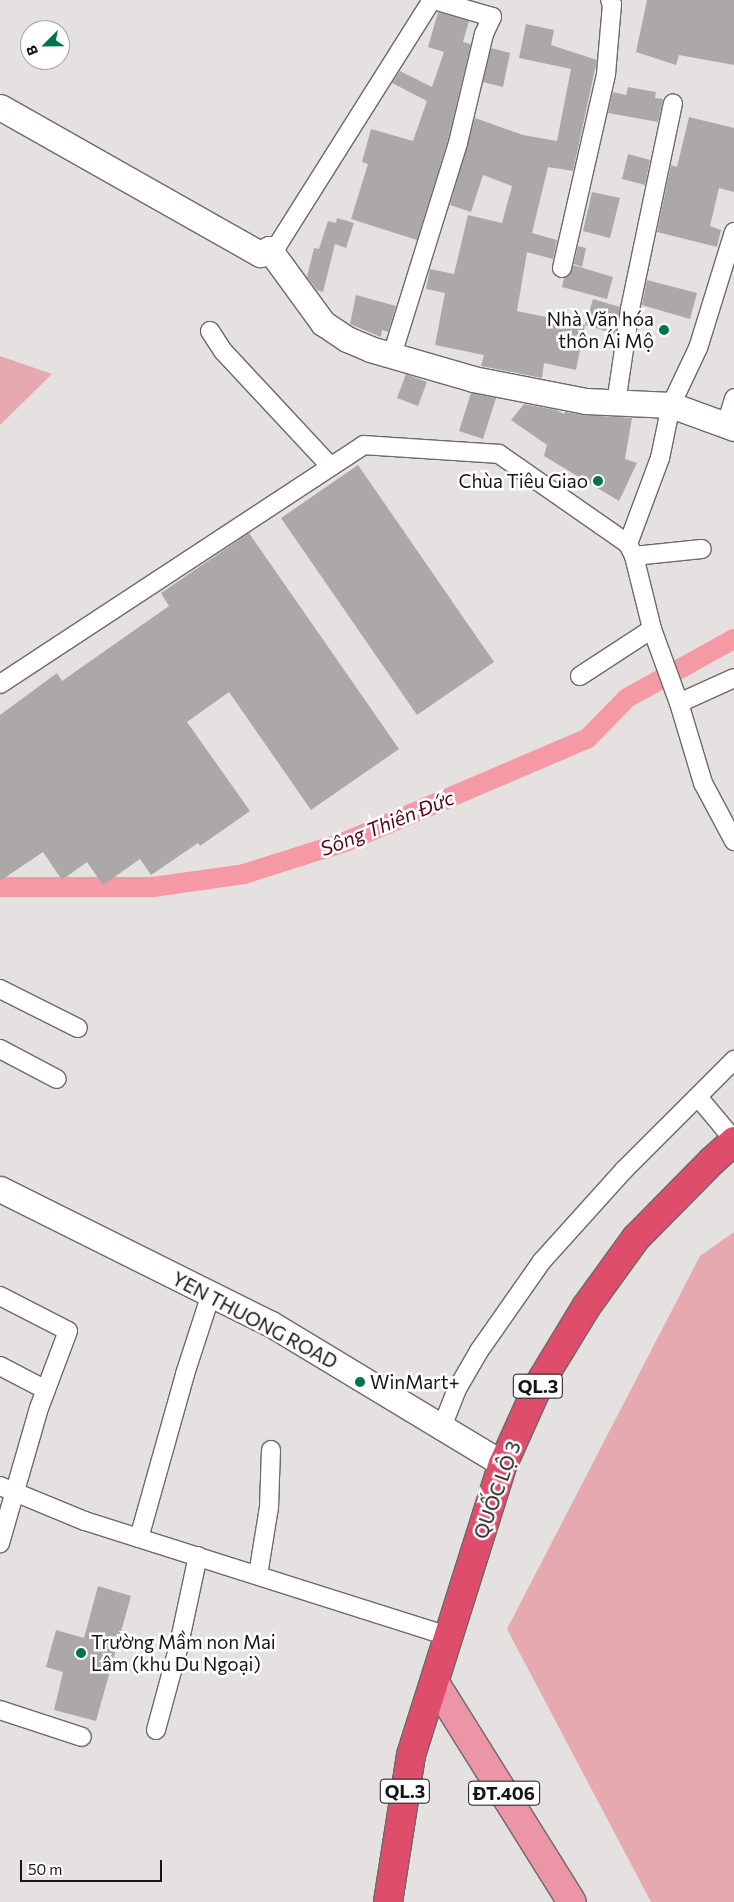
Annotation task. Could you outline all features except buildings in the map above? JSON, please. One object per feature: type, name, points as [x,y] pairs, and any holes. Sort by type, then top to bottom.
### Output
[{"type":"highway","name":"QUỐC LỘ 3","points":[[388,1902],[411,1755],[503,1464],[538,1386],[586,1307],[636,1238],[734,1141]]},
{"type":"main road","name":"ĐT.406","points":[[435,1683],[572,1902]]},
{"type":"street","points":[[0,107],[260,254],[277,246],[433,0],[492,17],[484,34],[458,143],[392,355]]},
{"type":"street","points":[[562,268],[606,74],[612,4],[610,0]]},
{"type":"street","points":[[616,402],[630,309],[673,103]]},
{"type":"street","points":[[734,232],[698,348],[671,405],[660,458],[631,550],[653,632],[679,702],[703,783],[734,841]]},
{"type":"street","points":[[270,249],[323,323],[347,339],[392,355],[472,379],[586,401],[671,405],[730,426],[734,398]]},
{"type":"street","points":[[210,331],[223,351],[331,467]]},
{"type":"street","points":[[0,684],[364,445],[499,454],[631,550],[702,549]]},
{"type":"street","points":[[580,676],[653,632]]},
{"type":"street","points":[[679,702],[734,678]]},
{"type":"street","points":[[0,989],[78,1028]]},
{"type":"street","points":[[0,1049],[57,1079]]},
{"type":"street","points":[[442,1427],[457,1389],[479,1351],[542,1261],[624,1170],[734,1060]]},
{"type":"street","points":[[698,1096],[734,1141]]},
{"type":"street","name":"YEN THUONG ROAD","points":[[0,1189],[271,1324],[503,1464]]},
{"type":"street","points":[[139,1538],[211,1294]]},
{"type":"street","points":[[0,1296],[68,1331],[8,1489],[0,1543]]},
{"type":"street","points":[[0,1366],[46,1390]]},
{"type":"street","points":[[258,1575],[268,1507],[271,1450]]},
{"type":"street","points":[[8,1489],[85,1521],[448,1636]]},
{"type":"street","points":[[156,1730],[178,1649],[198,1556]]},
{"type":"street","points":[[0,1710],[82,1737]]},
{"type":"shaded area","points":[[0,356],[52,374],[0,425]]},
{"type":"shaded area","points":[[734,1232],[734,1902],[651,1902],[507,1629],[700,1256]]},
{"type":"waterway","name":"Sông Thiên Đức","points":[[0,887],[153,887],[244,874],[345,842],[587,739],[627,698],[734,639]]},
{"type":"place","name":"Nhà Văn hóa thôn Ái Mộ","points":[[664,330]]},
{"type":"place","name":"Chùa Tiêu Giao","points":[[598,481]]},
{"type":"place","name":"WinMart+","points":[[360,1382]]},
{"type":"place","name":"Trường Mầm non Mai Lâm (khu Du Ngoại)","points":[[81,1653]]}]
